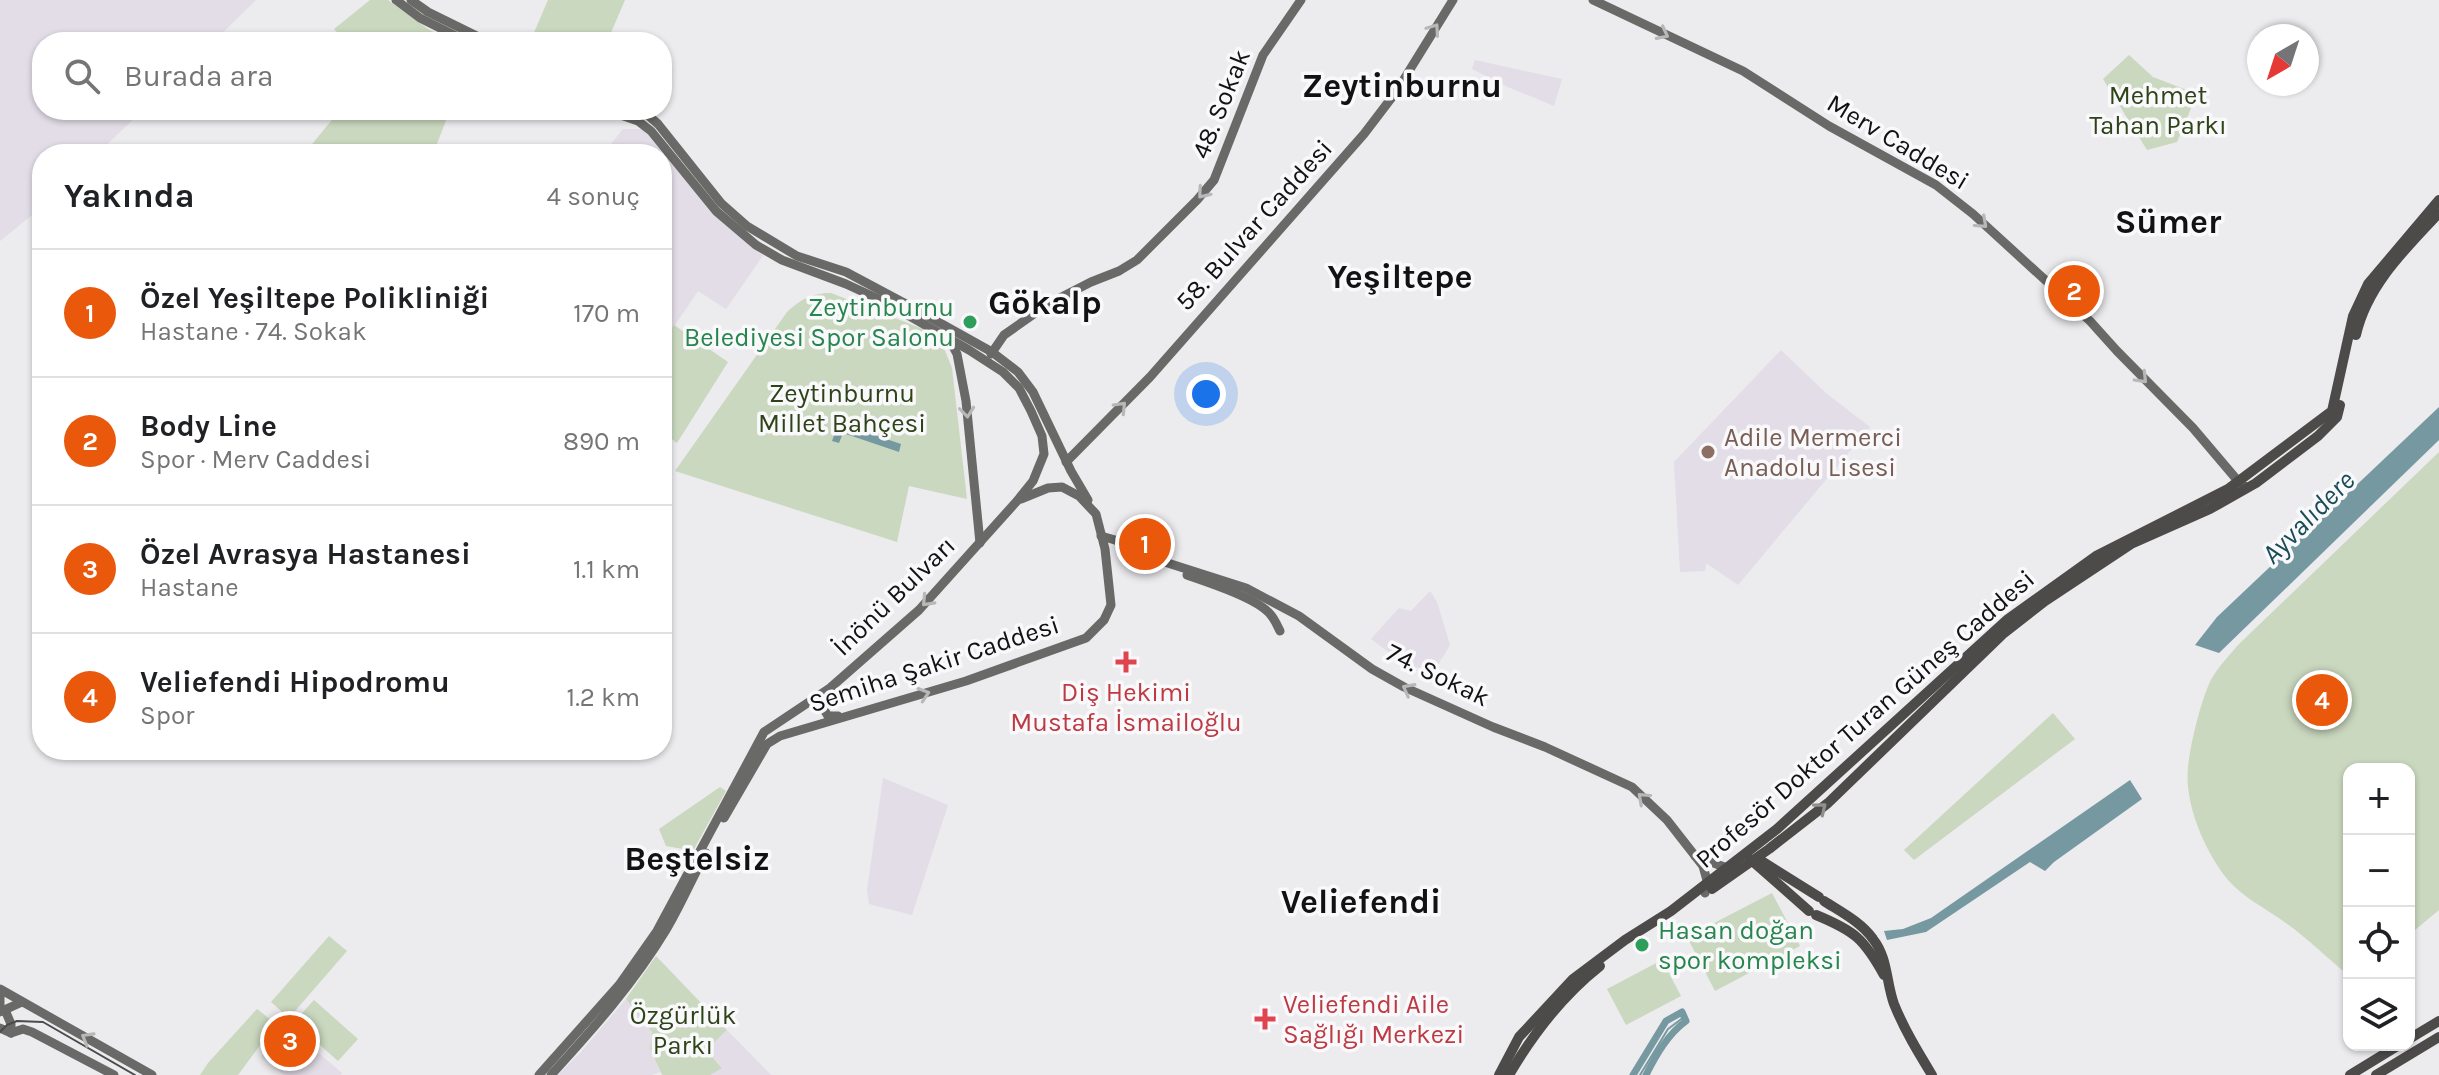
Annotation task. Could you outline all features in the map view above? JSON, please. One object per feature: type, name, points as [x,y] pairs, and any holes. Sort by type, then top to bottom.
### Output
[{"type":"main road","points":[[396,0],[420,18],[448,32]]},
{"type":"main road","points":[[411,0],[469,32]]},
{"type":"main road","name":"48. Sokak","points":[[990,356],[1004,335],[1048,304],[1137,260],[1197,200],[1214,180],[1263,55],[1301,0]]},
{"type":"main road","name":"58. Bulvar Caddesi","points":[[1066,462],[1150,377],[1364,134],[1396,92],[1453,0]]},
{"type":"main road","name":"Merv Caddesi","points":[[1593,0],[1743,71],[1829,126],[1936,185],[1973,214],[2090,321],[2243,485]]},
{"type":"main road","points":[[636,120],[662,144]]},
{"type":"main road","points":[[653,120],[721,203],[741,222]]},
{"type":"main road","points":[[672,157],[716,211],[756,245],[859,290],[990,356]]},
{"type":"main road","name":"Profesör Doktor Turan Güneş Caddesi","points":[[1752,857],[2008,619],[2096,556],[2228,489],[2243,485],[2332,411],[2353,316],[2368,284],[2439,200]]},
{"type":"main road","points":[[716,211],[722,210],[797,256],[846,272],[990,356]]},
{"type":"main road","name":"Profesör Doktor Turan Güneş Caddesi","points":[[1499,1075],[1519,1037],[1573,979],[1752,857],[1769,849],[1828,803],[2004,633],[2045,601],[2131,544],[2210,509],[2318,436],[2337,417],[2365,306],[2379,281],[2439,213]]},
{"type":"main road","points":[[948,337],[957,354],[966,401],[980,543]]},
{"type":"main road","name":"Semiha Şakir Caddesi","points":[[551,1075],[618,999],[653,949],[767,744],[780,736],[966,681],[1086,638],[1104,620],[1111,605],[1103,540],[1096,514],[1066,462],[1028,384],[1018,372],[990,356]]},
{"type":"main road","name":"İnönü Bulvarı","points":[[539,1075],[619,985],[657,931],[764,732],[830,688],[919,610],[1017,501],[1040,469],[1044,443],[1031,411],[1019,388],[990,356]]},
{"type":"main road","points":[[1017,501],[1048,488],[1062,487],[1079,496],[1096,514]]},
{"type":"main road","points":[[1103,540],[1154,565],[1215,585],[1262,607],[1270,613],[1280,631],[1283,615],[1299,616]]},
{"type":"main road","name":"74. Sokak","points":[[1103,540],[1115,540],[1152,558],[1246,588],[1299,616],[1372,669],[1404,687],[1632,787],[1667,820],[1695,856],[1706,872],[1707,888]]},
{"type":"main road","points":[[830,688],[822,698],[821,708],[828,716],[849,717]]},
{"type":"main road","points":[[1769,849],[1778,877],[1794,899],[1860,938],[1887,981]]},
{"type":"main road","points":[[1695,856],[1730,872],[1754,872],[1778,877]]},
{"type":"main road","points":[[1752,857],[1778,877],[1822,899],[1874,939],[1885,961],[1887,981],[1907,1034],[1932,1075]]},
{"type":"main road","name":"Profesör Doktor Turan Güneş Caddesi","points":[[1509,1075],[1536,1031],[1588,975],[1707,888]]},
{"type":"main road","points":[[1813,913],[1824,912],[1826,906],[1822,899]]},
{"type":"main road","points":[[0,991],[152,1075]]},
{"type":"main road","points":[[0,991],[2,1009],[11,1024],[11,1033]]},
{"type":"main road","points":[[2,1009],[22,1002]]},
{"type":"main road","points":[[2415,1035],[2439,1021]]},
{"type":"main road","points":[[0,1028],[11,1033],[23,1029],[32,1032],[114,1075]]},
{"type":"main road","points":[[2376,1075],[2439,1037]]},
{"type":"main road","points":[[2350,1075],[2389,1051]]},
{"type":"shaded area","points":[[0,0],[256,0],[223,32],[32,32],[32,120],[133,120],[107,144],[32,144],[32,215],[0,241]]},
{"type":"shaded area","points":[[1475,60],[1562,79],[1554,106],[1472,69]]},
{"type":"shaded area","points":[[623,129],[643,129],[656,144],[611,144]]},
{"type":"shaded area","points":[[672,163],[723,222],[764,254],[726,309],[698,291],[672,329]]},
{"type":"shaded area","points":[[1781,350],[1827,394],[1870,427],[1738,585],[1706,563],[1705,571],[1680,572],[1674,462]]},
{"type":"shaded area","points":[[1430,591],[1437,602],[1450,645],[1433,673],[1402,662],[1371,639],[1399,608],[1411,611]]},
{"type":"shaded area","points":[[883,778],[948,805],[912,915],[869,904],[867,890]]},
{"type":"shaded area","points":[[626,999],[652,1032],[650,1049],[660,1072],[652,1075],[558,1075],[581,1052]]},
{"type":"shaded area","points":[[287,1026],[342,1073],[284,1075],[261,1057]]},
{"type":"shaded area","points":[[727,1030],[771,1075],[710,1075],[722,1067],[706,1050]]},
{"type":"green space","points":[[370,0],[388,0],[434,32],[337,32],[334,29]]},
{"type":"green space","points":[[548,0],[625,0],[611,32],[534,32]]},
{"type":"green space","name":"Mehmet Tahan Parkı","points":[[2129,55],[2153,77],[2197,94],[2177,142],[2147,150],[2103,79]]},
{"type":"green space","points":[[332,120],[446,120],[437,144],[312,144]]},
{"type":"green space","name":"Zeytinburnu Millet Bahçesi","points":[[831,293],[923,329],[943,346],[952,368],[967,499],[909,486],[897,542],[675,471],[787,312],[807,298]]},
{"type":"green space","points":[[674,325],[728,362],[677,443],[672,439]]},
{"type":"green space","points":[[2439,452],[2439,910],[2415,930],[2415,763],[2343,763],[2343,971],[2292,927],[2241,893],[2220,870],[2198,828],[2189,797],[2191,748],[2209,684],[2238,645]]},
{"type":"green space","points":[[2053,713],[2075,739],[1914,860],[1904,850]]},
{"type":"green space","points":[[720,787],[726,791],[694,849],[666,846],[659,829]]},
{"type":"green space","points":[[1772,893],[1800,946],[1715,991],[1687,937]]},
{"type":"green space","points":[[329,936],[347,951],[289,1018],[271,1002]]},
{"type":"green space","name":"Özgürlük Parkı","points":[[656,956],[727,1030],[706,1050],[722,1068],[710,1075],[662,1075],[650,1049],[652,1032],[626,999]]},
{"type":"green space","points":[[1662,960],[1681,996],[1626,1025],[1607,989]]},
{"type":"green space","points":[[314,1000],[358,1039],[338,1061],[294,1022]]},
{"type":"green space","points":[[257,1009],[276,1024],[238,1075],[200,1075],[208,1063]]},
{"type":"water","points":[[2439,407],[2439,440],[2219,653],[2195,645],[2217,617]]},
{"type":"water","points":[[842,413],[848,415],[845,425],[901,444],[899,452],[843,433],[839,443],[832,441]]},
{"type":"water","points":[[2130,780],[2142,799],[2045,871],[2030,862],[1926,932],[1887,940],[1884,931],[1903,929],[1931,918]]},
{"type":"waterway","points":[[1633,1075],[1666,1021],[1682,1012],[1686,1021],[1668,1039],[1646,1075]]},
{"type":"waterway","name":"Ayvalıdere","points":[[1640,1075],[1668,1029],[1684,1017]]},
{"type":"tram line","points":[[0,1032],[17,1021],[43,1022],[135,1075]]},
{"type":"place","name":"Body Line","points":[[2074,291]]},
{"type":"place","name":"Zeytinburnu Belediyesi Spor Salonu","points":[[970,322]]},
{"type":"place","name":"Adile Mermerci Anadolu Lisesi","points":[[1708,452]]},
{"type":"place","name":"Özel Yeşiltepe Polikliniği","points":[[1145,544]]},
{"type":"place","name":"Diş Hekimi Mustafa İsmailoğlu","points":[[1126,662]]},
{"type":"place","name":"Veliefendi Hipodromu","points":[[2322,700]]},
{"type":"place","name":"Hasan doğan spor kompleksi","points":[[1642,945]]},
{"type":"place","name":"Veliefendi Aile Sağlığı Merkezi","points":[[1265,1019]]},
{"type":"place","name":"Özel Avrasya Hastanesi","points":[[290,1041]]},
{"type":"district","name":"Zeytinburnu","points":[[1402,86]]},
{"type":"district","name":"Sümer","points":[[2168,222]]},
{"type":"district","name":"Yeşiltepe","points":[[1400,277]]},
{"type":"district","name":"Gökalp","points":[[1045,303]]},
{"type":"district","name":"Beştelsiz","points":[[697,859]]},
{"type":"district","name":"Veliefendi","points":[[1361,902]]}]
